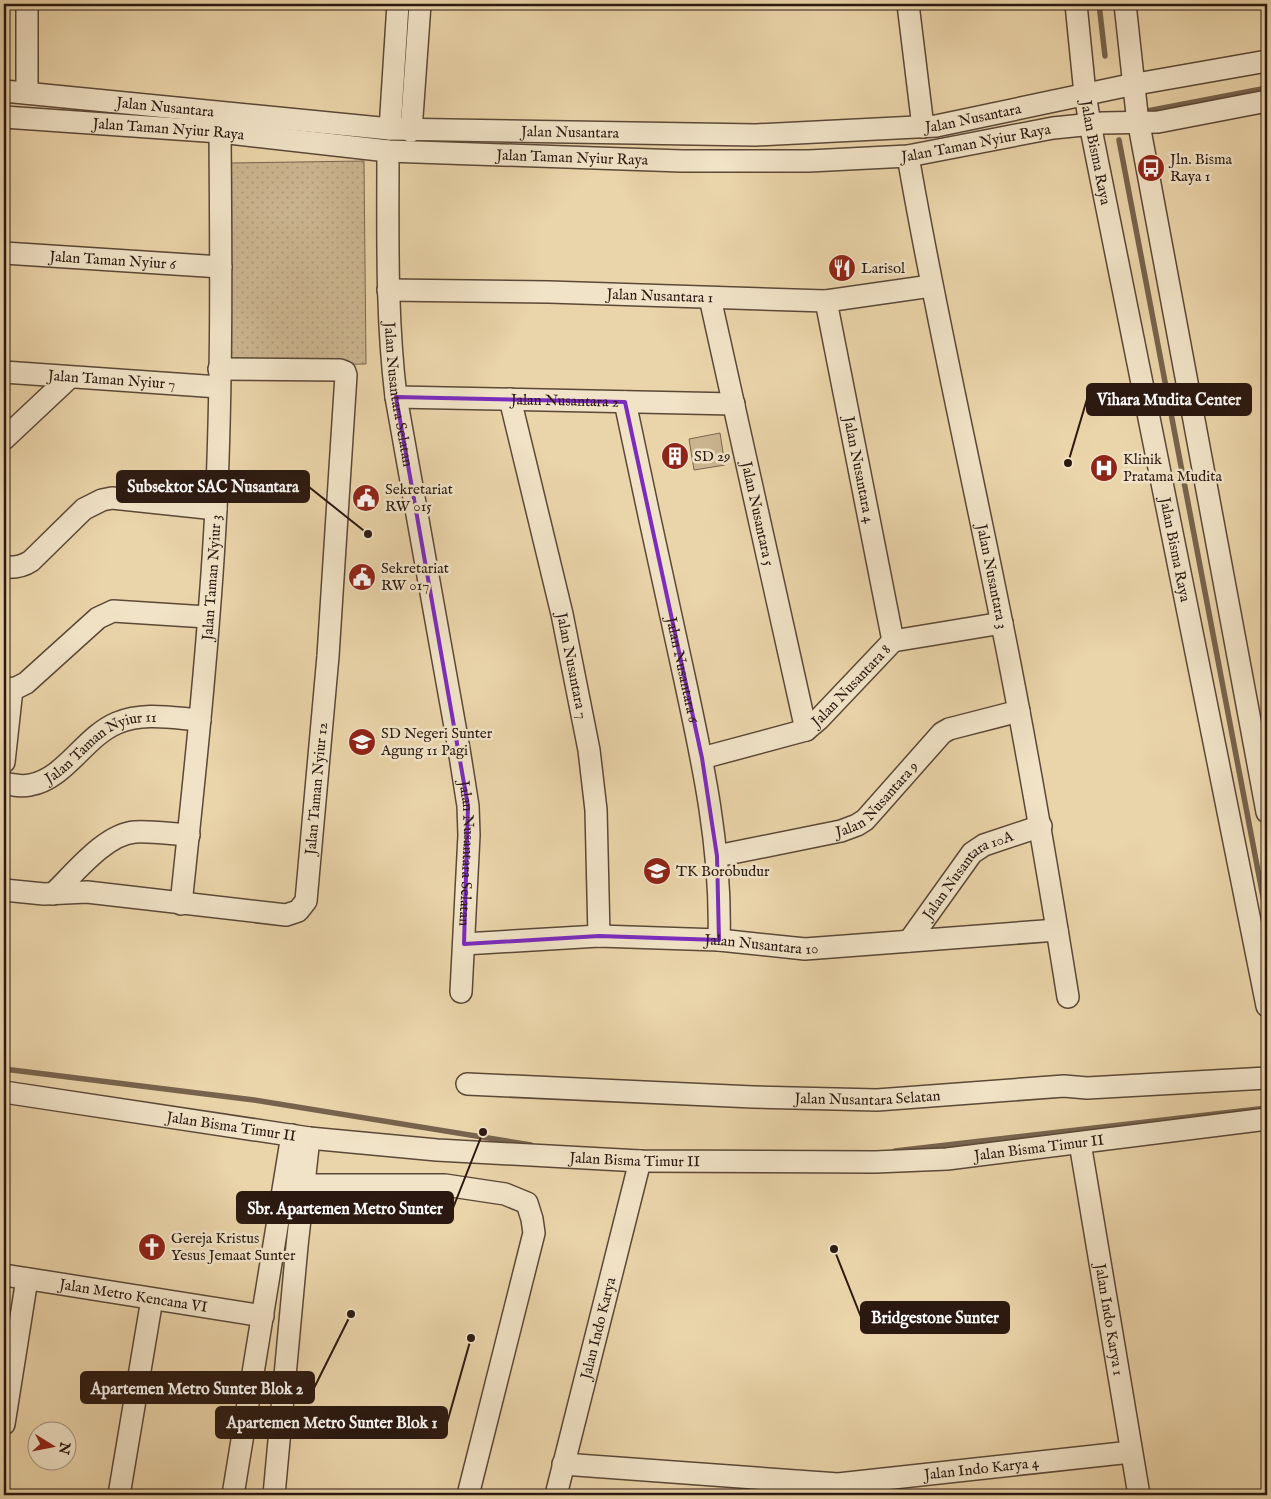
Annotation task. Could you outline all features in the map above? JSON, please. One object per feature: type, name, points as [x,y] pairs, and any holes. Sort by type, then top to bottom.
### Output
[{"type":"street","points":[[27,4],[27,93]]},
{"type":"street","points":[[390,130],[398,4]]},
{"type":"street","points":[[412,130],[420,4]]},
{"type":"street","points":[[908,4],[923,127]]},
{"type":"street","name":"Jalan Bisma Raya","points":[[1076,4],[1088,110],[1267,1006]]},
{"type":"street","points":[[1124,4],[1136,104],[1267,812]]},
{"type":"street","points":[[1136,104],[1267,61]]},
{"type":"street","name":"Jalan Nusantara","points":[[4,91],[390,130],[756,135],[923,127],[1136,104]]},
{"type":"street","points":[[1136,104],[1158,122],[1267,101]]},
{"type":"street","name":"Jalan Taman Nyiur Raya","points":[[4,117],[220,132],[388,151],[716,162],[809,161],[908,156],[1053,128],[1088,110],[1136,104]]},
{"type":"street","name":"Jalan Taman Nyiur 3","points":[[181,904],[200,720],[216,508],[221,267],[220,132]]},
{"type":"street","name":"Jalan Nusantara Selatan","points":[[388,151],[388,290],[392,368],[468,806],[469,834],[461,992]]},
{"type":"street","name":"Jalan Nusantara 3","points":[[908,156],[931,286],[1002,623],[1041,826],[1068,997]]},
{"type":"street","name":"Jalan Taman Nyiur 6","points":[[4,254],[221,267]]},
{"type":"street","name":"Jalan Nusantara 1","points":[[388,290],[549,292],[826,301],[931,286]]},
{"type":"street","name":"Jalan Nusantara 5","points":[[710,298],[806,730]]},
{"type":"street","name":"Jalan Nusantara 4","points":[[826,301],[893,641]]},
{"type":"street","name":"Jalan Taman Nyiur 7","points":[[4,372],[70,378],[219,378],[340,370]]},
{"type":"street","name":"Jalan Taman Nyiur 12","points":[[4,890],[34,894],[87,892],[286,916],[298,911],[306,901],[328,656],[346,375],[345,372],[340,370]]},
{"type":"street","points":[[4,439],[70,378]]},
{"type":"street","name":"Jalan Nusantara 2","points":[[396,397],[734,404]]},
{"type":"street","name":"Jalan Nusantara 7","points":[[510,399],[562,614],[589,750],[596,810],[599,936]]},
{"type":"street","name":"Jalan Nusantara 6","points":[[624,402],[702,758],[717,856],[720,911],[719,940]]},
{"type":"street","points":[[4,568],[25,566],[84,509],[102,500],[112,498],[216,508]]},
{"type":"street","points":[[4,762],[8,689],[26,683],[98,618],[112,611],[208,617]]},
{"type":"street","name":"Jalan Nusantara 8","points":[[702,758],[806,730],[819,719],[893,641],[1002,623]]},
{"type":"street","name":"Jalan Nusantara 9","points":[[717,856],[841,831],[857,825],[865,820],[942,733],[948,729],[1019,712]]},
{"type":"street","name":"Jalan Taman Nyiur 11","points":[[4,783],[29,785],[46,780],[102,732],[123,721],[145,716],[200,720]]},
{"type":"street","name":"Jalan Nusantara 10A","points":[[909,941],[972,853],[984,845],[1041,826]]},
{"type":"street","points":[[54,894],[101,847],[121,835],[134,832],[188,835]]},
{"type":"street","name":"Jalan Nusantara 10","points":[[464,944],[599,936],[719,940],[805,949],[1057,930]]},
{"type":"street","name":"Jalan Nusantara Selatan","points":[[467,1084],[753,1098],[877,1100],[1064,1086],[1087,1088],[1267,1078]]},
{"type":"street","name":"Jalan Bisma Timur II","points":[[4,1092],[301,1137],[445,1151],[640,1161],[876,1162],[947,1159],[1080,1144],[1267,1119]]},
{"type":"street","points":[[274,1495],[304,1185],[301,1137]]},
{"type":"street","points":[[233,1495],[263,1316],[301,1137]]},
{"type":"street","name":"Jalan Indo Karya 1","points":[[1080,1144],[1138,1495]]},
{"type":"street","points":[[438,1185],[445,1151]]},
{"type":"street","name":"Jalan Indo Karya","points":[[556,1495],[640,1161]]},
{"type":"street","points":[[304,1185],[438,1185],[505,1194],[526,1203],[532,1219],[534,1233],[468,1495]]},
{"type":"street","name":"Jalan Metro Kencana VI","points":[[4,1275],[263,1316]]},
{"type":"street","points":[[4,1424],[27,1279]]},
{"type":"street","points":[[118,1495],[152,1299]]},
{"type":"street","name":"Jalan Indo Karya 4","points":[[563,1464],[838,1490],[1131,1452]]},
{"type":"highlighted area","points":[[396,397],[625,402],[702,758],[717,856],[719,940],[599,936],[464,944],[468,806]]},
{"type":"shaded area","points":[[364,161],[366,364],[231,366],[230,163]]},
{"type":"shaded area","points":[[720,433],[725,465],[694,470],[689,439]]},
{"type":"waterway","points":[[1099,4],[1105,56]]},
{"type":"waterway","points":[[1142,112],[1267,88]]},
{"type":"waterway","points":[[1119,140],[1267,918]]},
{"type":"waterway","points":[[4,1069],[254,1100],[531,1145]]},
{"type":"waterway","points":[[895,1151],[1267,1108]]},
{"type":"place","name":"Jln. Bisma Raya 1","points":[[1151,168]]},
{"type":"place","name":"Larisol","points":[[842,268]]},
{"type":"place","name":"SD 29","points":[[675,456]]},
{"type":"place","name":"Vihara Mudita Center","points":[[1068,463]]},
{"type":"place","name":"Klinik Pratama Mudita","points":[[1104,468]]},
{"type":"place","name":"Sekretariat RW 015","points":[[366,498]]},
{"type":"place","name":"Subsektor SAC Nusantara","points":[[368,534]]},
{"type":"place","name":"Sekretariat RW 017","points":[[362,577]]},
{"type":"place","name":"SD Negeri Sunter Agung 11 Pagi","points":[[362,742]]},
{"type":"place","name":"TK Borobudur","points":[[657,871]]},
{"type":"place","name":"Sbr. Apartemen Metro Sunter","points":[[483,1132]]},
{"type":"place","name":"Gereja Kristus Yesus Jemaat Sunter","points":[[152,1247]]},
{"type":"place","name":"Bridgestone Sunter","points":[[834,1249]]},
{"type":"place","name":"Apartemen Metro Sunter Blok 2","points":[[351,1314]]},
{"type":"place","name":"Apartemen Metro Sunter Blok 1","points":[[471,1338]]}]
